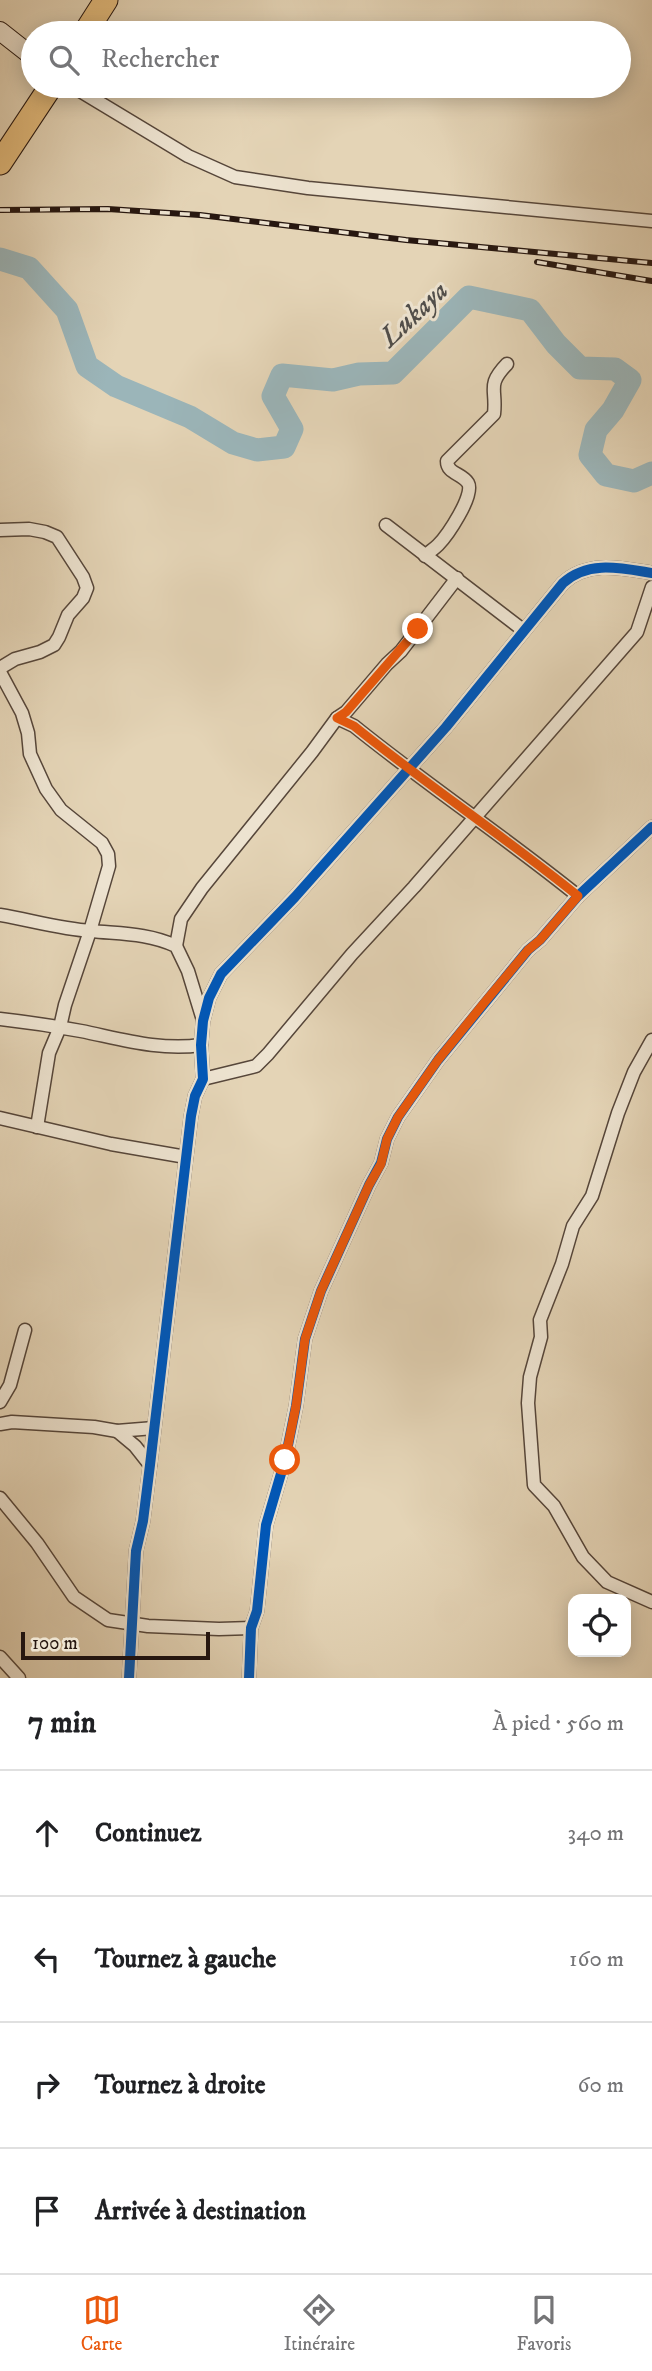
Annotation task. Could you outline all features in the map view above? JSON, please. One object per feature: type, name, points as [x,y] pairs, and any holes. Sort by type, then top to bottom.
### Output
[{"type":"highway","points":[[93,21],[106,0]]},
{"type":"highway","points":[[0,163],[43,98]]},
{"type":"street","points":[[0,31],[21,48]]},
{"type":"street","points":[[92,98],[188,156],[235,177],[308,188],[652,220]]},
{"type":"street","points":[[425,556],[439,544],[470,498],[471,487],[468,482],[450,471],[447,461],[494,414],[492,391],[496,376],[507,364]]},
{"type":"street","points":[[386,524],[523,630]]},
{"type":"street","points":[[0,530],[29,529],[57,537],[83,577],[87,588],[83,598],[68,615],[54,645],[15,659],[0,670],[22,713],[30,754],[46,789],[61,810],[102,843],[108,854],[109,866],[60,1027],[49,1053],[37,1127]]},
{"type":"street","points":[[129,1678],[136,1551],[143,1521],[191,1116],[195,1096],[203,1079],[201,1045],[209,998],[221,974],[295,897],[469,700],[523,630],[573,575],[595,567],[652,573]]},
{"type":"street","points":[[203,1021],[188,971],[176,946],[181,919],[202,888],[337,718],[346,712],[401,651],[457,578]]},
{"type":"street","points":[[203,1079],[256,1066],[637,632],[652,587]]},
{"type":"street","points":[[337,718],[354,726],[473,817],[524,852],[578,896]]},
{"type":"street","points":[[249,1678],[251,1628],[257,1611],[266,1525],[291,1433],[305,1339],[321,1291],[381,1164],[387,1139],[398,1117],[438,1060],[528,950],[578,896],[652,827]]},
{"type":"street","points":[[0,915],[90,931],[157,937],[176,946]]},
{"type":"street","points":[[0,1018],[158,1046],[201,1045]]},
{"type":"street","points":[[652,1040],[634,1072],[618,1112],[592,1196],[573,1226],[562,1264],[540,1320],[541,1337],[530,1377],[528,1403],[534,1485],[554,1506],[583,1557],[607,1582],[652,1602]]},
{"type":"street","points":[[0,1118],[111,1144],[186,1157]]},
{"type":"street","points":[[0,1402],[10,1385],[25,1330]]},
{"type":"street","points":[[0,1424],[12,1422],[117,1431],[154,1429]]},
{"type":"street","points":[[117,1431],[135,1446],[150,1465]]},
{"type":"street","points":[[0,1498],[37,1543],[74,1597],[108,1620],[131,1625],[251,1628]]},
{"type":"street","points":[[0,1657],[19,1678]]},
{"type":"waterway","name":"Lukaya","points":[[0,259],[29,268],[67,310],[87,366],[116,386],[190,417],[233,443],[257,450],[284,447],[292,429],[273,396],[282,375],[333,380],[359,374],[393,373],[469,297],[530,310],[556,344],[580,368],[615,369],[630,380],[613,410],[596,430],[590,455],[606,475],[634,481],[652,473]]},
{"type":"railway","points":[[0,210],[108,209],[200,215],[406,240],[652,263]]},
{"type":"railway","points":[[537,262],[652,281]]},
{"type":"cycle path","points":[[129,1678],[136,1551],[143,1521],[191,1116],[195,1096],[203,1079],[201,1045],[209,998],[221,974],[295,897],[446,727],[563,583],[594,568],[652,573]]},
{"type":"cycle path","points":[[249,1678],[251,1628],[257,1611],[266,1525],[285,1460],[305,1339],[321,1291],[381,1163],[387,1139],[398,1117],[438,1060],[528,950],[578,896],[652,827]]},
{"type":"route","points":[[285,1460],[303,1365],[305,1339],[321,1291],[381,1164],[387,1139],[398,1117],[438,1060],[484,1003],[578,896],[524,852],[473,817],[354,726],[337,718],[346,712],[418,629]]}]
